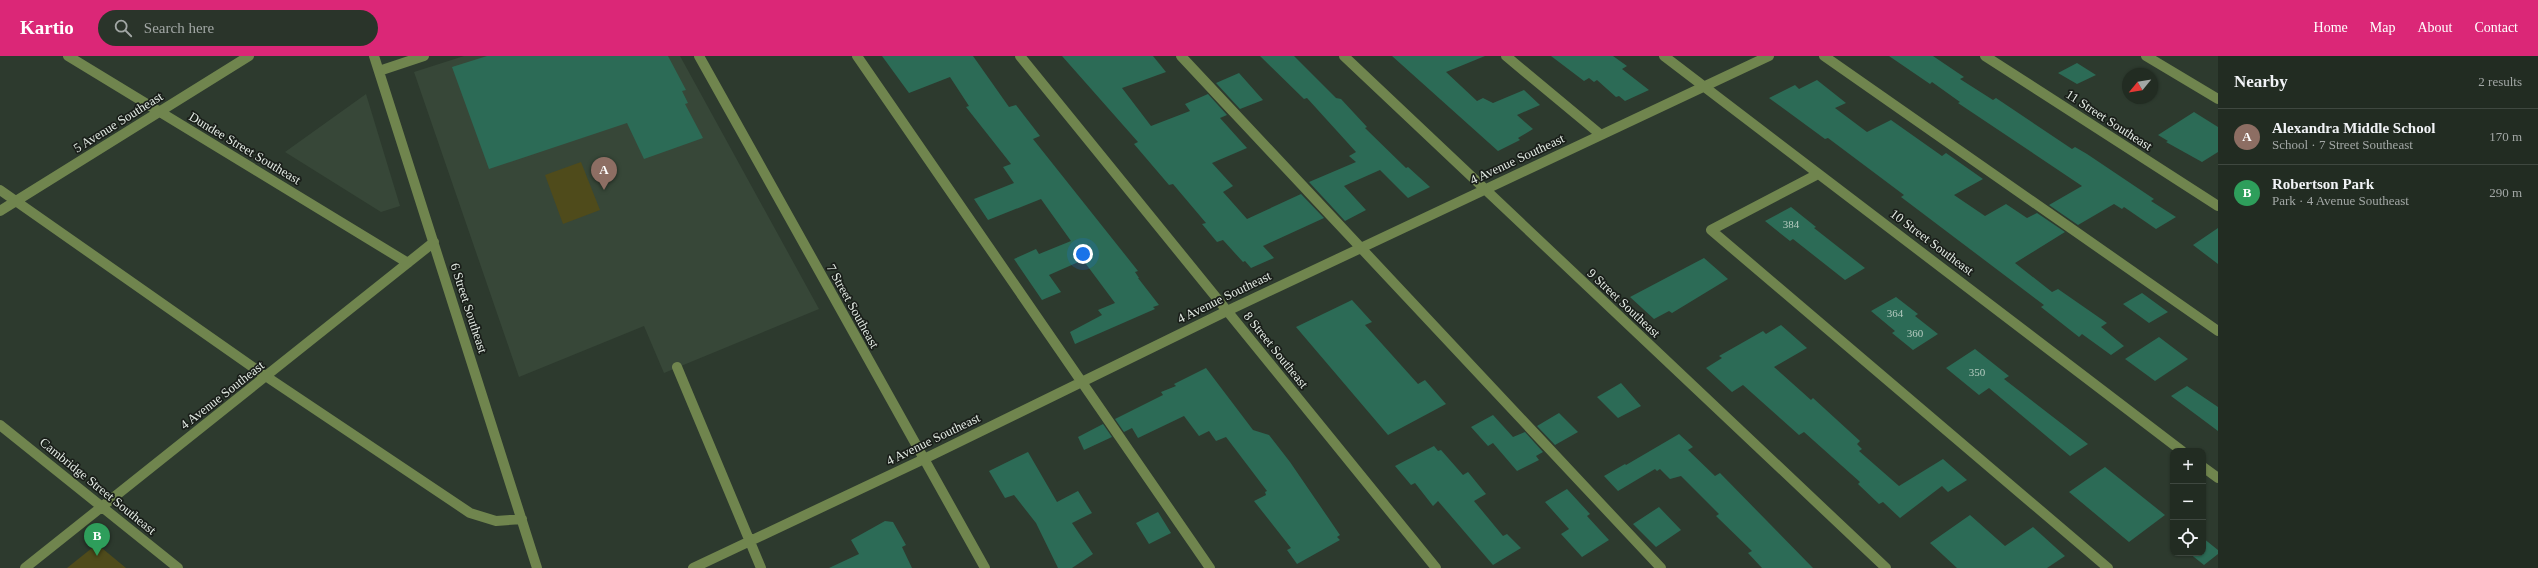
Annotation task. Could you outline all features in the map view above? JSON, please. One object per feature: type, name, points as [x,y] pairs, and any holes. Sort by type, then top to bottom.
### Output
[{"type":"street","name":"Dundee Street Southeast","points":[[68,56],[408,263]]},
{"type":"street","name":"5 Avenue Southeast","points":[[0,211],[249,56]]},
{"type":"street","name":"6 Street Southeast","points":[[374,56],[537,568]]},
{"type":"street","points":[[379,71],[424,56]]},
{"type":"street","name":"7 Street Southeast","points":[[699,56],[985,568]]},
{"type":"street","points":[[857,56],[1210,568]]},
{"type":"street","name":"8 Street Southeast","points":[[1020,56],[1436,568]]},
{"type":"street","points":[[1181,56],[1661,568]]},
{"type":"street","name":"9 Street Southeast","points":[[1344,56],[1886,568]]},
{"type":"street","points":[[1506,56],[1601,135]]},
{"type":"street","name":"10 Street Southeast","points":[[1664,56],[2178,448]]},
{"type":"street","name":"4 Avenue Southeast","points":[[694,568],[924,460],[1227,311],[1769,56]]},
{"type":"street","points":[[1824,56],[2218,331]]},
{"type":"street","name":"11 Street Southeast","points":[[1985,56],[2218,206]]},
{"type":"street","points":[[2146,56],[2218,99]]},
{"type":"street","points":[[1818,174],[1712,230],[2108,568]]},
{"type":"street","points":[[0,190],[268,377],[470,513],[485,520],[505,523],[522,519]]},
{"type":"street","name":"4 Avenue Southeast","points":[[25,568],[268,377],[434,242]]},
{"type":"street","points":[[677,367],[761,568]]},
{"type":"street","name":"Cambridge Street Southeast","points":[[0,425],[101,508],[178,568]]},
{"type":"street","points":[[2206,469],[2218,478]]},
{"type":"shaded area","points":[[464,56],[680,56],[819,309],[664,373],[644,326],[519,377],[414,72]]},
{"type":"shaded area","points":[[366,94],[400,206],[381,212],[285,152]]},
{"type":"shaded area","points":[[581,162],[600,210],[563,224],[545,175]]},
{"type":"shaded area","points":[[97,544],[126,568],[67,568]]},
{"type":"building","points":[[487,56],[668,56],[686,90],[682,91],[688,103],[685,104],[703,138],[644,159],[627,123],[489,169],[452,67]]},
{"type":"building","points":[[882,56],[973,56],[1009,107],[1016,105],[1040,136],[1033,139],[1138,271],[1135,272],[1138,278],[1159,305],[1153,307],[1155,309],[1075,344],[1070,332],[1102,315],[1098,310],[1115,303],[1083,260],[1049,275],[1061,292],[1042,300],[1014,259],[1036,249],[1039,254],[1071,241],[1041,199],[988,220],[974,199],[1014,183],[1003,167],[1011,164],[966,107],[969,106],[950,77],[909,93]]},
{"type":"building","points":[[1062,56],[1153,56],[1166,72],[1122,88],[1151,126],[1190,111],[1185,104],[1208,94],[1227,115],[1220,118],[1247,148],[1212,163],[1233,186],[1223,192],[1247,219],[1301,194],[1324,218],[1263,246],[1274,258],[1251,268],[1245,261],[1243,262],[1223,240],[1217,242],[1202,224],[1206,223],[1173,184],[1169,185],[1134,144],[1138,142]]},
{"type":"building","points":[[1260,56],[1294,56],[1336,98],[1341,99],[1367,127],[1365,128],[1406,168],[1408,167],[1430,187],[1408,198],[1380,170],[1344,186],[1366,210],[1345,221],[1309,182],[1356,162],[1349,156],[1356,152],[1307,98],[1304,99]]},
{"type":"building","points":[[1392,56],[1485,56],[1446,72],[1477,101],[1483,98],[1493,103],[1524,90],[1540,105],[1517,115],[1533,129],[1518,138],[1520,140],[1498,151]]},
{"type":"building","points":[[1551,56],[1613,56],[1627,66],[1622,69],[1649,90],[1625,101],[1619,96],[1616,97],[1597,80],[1594,82],[1589,78],[1584,81]]},
{"type":"building","points":[[1889,56],[1933,56],[1964,77],[1960,79],[1993,100],[1996,98],[2072,149],[2075,147],[2087,154],[2154,199],[2151,201],[2176,217],[2156,229],[2124,207],[2122,209],[2114,204],[2078,225],[2049,205],[2082,186],[1958,103],[1960,102],[1932,82],[1930,84]]},
{"type":"building","points":[[2077,63],[2096,75],[2077,84],[2058,73]]},
{"type":"building","points":[[1239,73],[1263,100],[1240,109],[1216,83]]},
{"type":"building","points":[[1817,80],[1846,103],[1835,108],[1867,132],[1891,120],[1942,156],[1946,153],[1983,179],[1954,195],[1985,216],[2006,204],[2027,218],[2037,213],[2065,232],[2015,263],[2052,292],[2058,289],[2107,323],[2101,327],[2124,346],[2111,355],[2082,334],[2079,337],[2041,307],[2044,305],[1901,197],[1904,195],[1828,138],[1825,139],[1769,98],[1795,85],[1799,89]]},
{"type":"building","points":[[2194,112],[2218,127],[2218,152],[2202,162],[2166,142],[2168,141],[2158,135]]},
{"type":"building","points":[[1791,207],[1816,227],[1814,228],[1865,268],[1845,280],[1793,239],[1790,241],[1765,221]]},
{"type":"building","points":[[2218,228],[2218,264],[2193,245]]},
{"type":"building","points":[[1704,258],[1728,279],[1672,313],[1669,311],[1654,319],[1630,297]]},
{"type":"building","points":[[2142,293],[2168,312],[2149,323],[2123,304]]},
{"type":"building","points":[[1896,297],[1918,314],[1915,316],[1938,334],[1913,350],[1892,333],[1895,331],[1871,311]]},
{"type":"building","points":[[1352,300],[1372,322],[1365,325],[1418,384],[1425,380],[1446,404],[1388,435],[1296,327]]},
{"type":"building","points":[[1781,325],[1807,348],[1774,367],[1811,400],[1813,398],[1860,441],[1857,444],[1862,449],[1859,451],[1899,486],[1943,459],[1967,480],[1948,492],[1942,486],[1900,518],[1883,502],[1879,504],[1858,484],[1860,482],[1804,432],[1799,435],[1743,385],[1732,392],[1706,368],[1722,358],[1719,356],[1763,331],[1766,334]]},
{"type":"building","points":[[2159,337],[2188,359],[2155,381],[2125,359]]},
{"type":"building","points":[[1975,349],[2009,376],[2004,379],[2088,444],[2070,456],[1989,388],[1979,395],[1946,368]]},
{"type":"building","points":[[1206,368],[1253,430],[1269,435],[1290,462],[1340,535],[1337,537],[1340,540],[1297,564],[1287,550],[1291,548],[1254,501],[1266,495],[1265,492],[1267,491],[1226,437],[1216,441],[1209,431],[1199,436],[1184,416],[1138,438],[1132,428],[1124,432],[1115,419],[1163,395],[1161,392],[1176,386],[1174,384]]},
{"type":"building","points":[[1621,383],[1641,406],[1618,418],[1597,397]]},
{"type":"building","points":[[2187,386],[2218,407],[2218,431],[2171,396]]},
{"type":"building","points":[[1559,413],[1578,432],[1555,445],[1537,426]]},
{"type":"building","points":[[1493,415],[1513,437],[1525,432],[1543,452],[1536,456],[1539,460],[1517,471],[1493,443],[1488,446],[1471,427]]},
{"type":"building","points":[[1103,424],[1112,437],[1084,450],[1078,437]]},
{"type":"building","points":[[1679,434],[1693,447],[1688,450],[1715,476],[1720,473],[1813,568],[1762,568],[1748,553],[1752,551],[1716,516],[1719,514],[1681,476],[1670,479],[1660,469],[1657,471],[1655,469],[1618,491],[1604,476]]},
{"type":"building","points":[[1434,446],[1438,451],[1441,450],[1463,475],[1468,472],[1486,494],[1474,501],[1503,536],[1507,534],[1521,548],[1493,565],[1438,501],[1433,506],[1415,483],[1411,485],[1395,466]]},
{"type":"building","points":[[1028,452],[1057,502],[1078,491],[1092,513],[1072,523],[1093,554],[1072,568],[1058,568],[1036,523],[1014,495],[1005,498],[989,471]]},
{"type":"building","points":[[2105,467],[2165,515],[2129,542],[2069,492]]},
{"type":"building","points":[[1567,489],[1590,514],[1587,516],[1609,540],[1582,557],[1561,534],[1569,529],[1545,502]]},
{"type":"building","points":[[1659,507],[1681,530],[1656,547],[1633,524]]},
{"type":"building","points":[[1158,512],[1171,533],[1149,544],[1136,523]]},
{"type":"building","points":[[1970,515],[2005,546],[2033,527],[2065,556],[2047,568],[1957,568],[1930,543]]},
{"type":"building","points":[[885,521],[893,522],[906,545],[902,547],[912,568],[829,568],[859,554],[851,540]]},
{"type":"building","points":[[2206,540],[2218,550],[2218,554],[2204,565],[2193,556],[2206,556]]},
{"type":"place","name":"Alexandra Middle School","points":[[604,190]]},
{"type":"place","name":"Robertson Park","points":[[97,556]]}]
